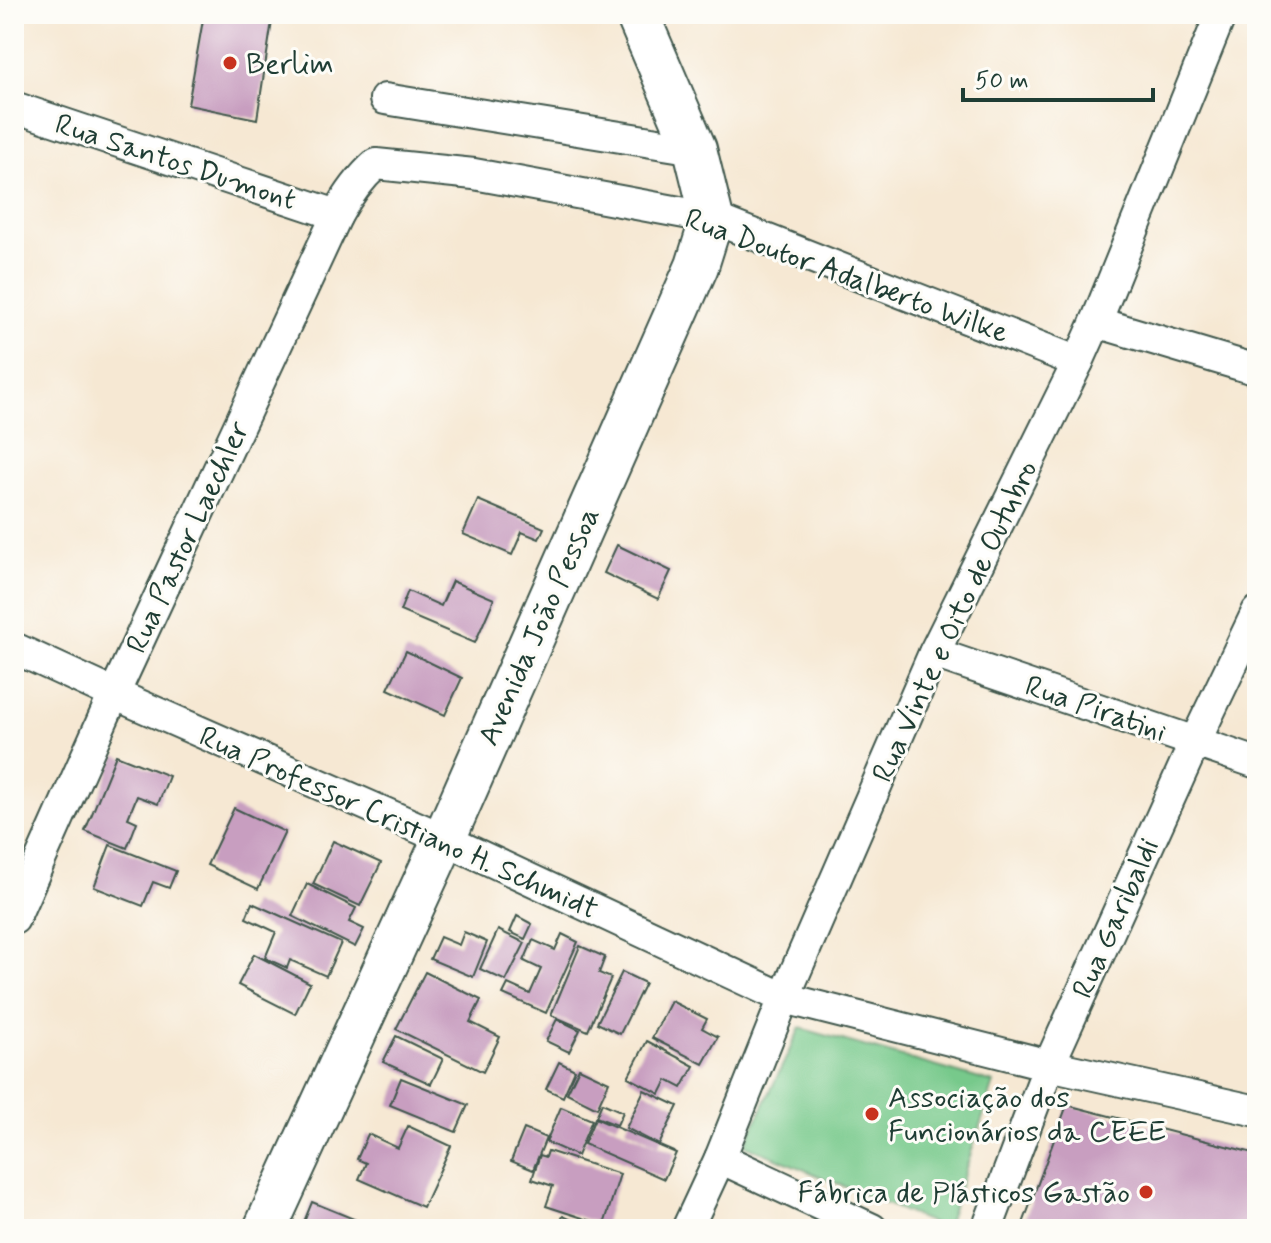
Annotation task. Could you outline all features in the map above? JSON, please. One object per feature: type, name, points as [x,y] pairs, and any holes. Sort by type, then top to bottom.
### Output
[{"type":"street","points":[[637,14],[695,149],[712,218]]},
{"type":"street","name":"Rua Vinte e Oito de Outubro","points":[[687,1229],[934,653],[1096,322],[1221,14]]},
{"type":"street","points":[[385,99],[695,149]]},
{"type":"street","name":"Rua Santos Dumont","points":[[14,107],[337,215]]},
{"type":"street","name":"Rua Pastor Laechler","points":[[14,919],[114,694],[337,215],[353,188],[376,164]]},
{"type":"street","name":"Rua Doutor Adalberto Wilke","points":[[376,164],[474,174],[712,218],[1078,362]]},
{"type":"street","name":"Avenida João Pessoa","points":[[265,1229],[444,839],[697,266],[712,218]]},
{"type":"street","points":[[1096,322],[1257,370]]},
{"type":"street","name":"Rua Garibaldi","points":[[987,1229],[1049,1065],[1257,612]]},
{"type":"street","name":"Rua Professor Cristiano H. Schmidt","points":[[14,648],[444,839],[784,998],[1049,1065],[1257,1111]]},
{"type":"street","name":"Rua Piratini","points":[[934,653],[1257,763]]},
{"type":"street","points":[[720,1158],[872,1229]]},
{"type":"green space","name":"Associação dos Funcionários da CEEE","points":[[800,1028],[994,1083],[946,1229],[745,1145]]},
{"type":"building","name":"Berlim","points":[[204,14],[228,14],[272,21],[257,119],[188,105]]},
{"type":"building","points":[[478,500],[544,528],[539,539],[522,532],[512,555],[463,534]]},
{"type":"building","points":[[617,545],[671,571],[658,599],[604,573]]},
{"type":"building","points":[[452,581],[494,599],[475,643],[400,611],[408,591],[441,606]]},
{"type":"building","points":[[406,651],[462,678],[445,715],[388,689]]},
{"type":"building","points":[[116,755],[169,776],[158,804],[137,796],[128,818],[137,822],[127,848],[85,831]]},
{"type":"building","points":[[234,808],[285,832],[258,889],[207,865]]},
{"type":"building","points":[[333,841],[381,863],[360,906],[313,884]]},
{"type":"building","points":[[110,845],[176,871],[169,888],[153,882],[143,906],[94,887]]},
{"type":"building","points":[[307,884],[356,908],[349,922],[364,929],[355,947],[292,916]]},
{"type":"building","points":[[252,903],[341,943],[326,976],[290,960],[287,968],[265,958],[276,932],[246,918]]},
{"type":"building","points":[[517,916],[532,924],[525,939],[510,932]]},
{"type":"building","points":[[498,930],[525,943],[506,981],[480,969]]},
{"type":"building","points":[[464,932],[487,942],[473,977],[430,959],[440,937],[459,945]]},
{"type":"building","points":[[562,934],[578,942],[546,1013],[503,994],[508,984],[530,994],[541,969],[524,961],[533,940],[555,950]]},
{"type":"building","points":[[580,946],[605,957],[599,973],[611,978],[588,1031],[551,1015]]},
{"type":"building","points":[[254,954],[310,983],[295,1014],[238,985]]},
{"type":"building","points":[[425,972],[481,1000],[470,1022],[500,1037],[483,1072],[396,1029]]},
{"type":"building","points":[[622,972],[645,983],[620,1034],[597,1023]]},
{"type":"building","points":[[671,1001],[707,1019],[702,1028],[718,1037],[703,1064],[652,1038]]},
{"type":"building","points":[[557,1019],[580,1030],[569,1052],[546,1041]]},
{"type":"building","points":[[396,1036],[443,1059],[431,1084],[383,1062]]},
{"type":"building","points":[[647,1041],[694,1066],[682,1088],[667,1080],[660,1094],[628,1077]]},
{"type":"building","points":[[559,1062],[575,1070],[563,1097],[546,1089]]},
{"type":"building","points":[[579,1068],[609,1082],[597,1108],[567,1093]]},
{"type":"building","points":[[401,1078],[468,1105],[456,1132],[390,1105]]},
{"type":"building","points":[[644,1090],[678,1106],[659,1145],[626,1128]]},
{"type":"building","points":[[602,1103],[623,1112],[617,1125],[596,1117]]},
{"type":"building","name":"Fábrica de Plásticos Gastão","points":[[1067,1105],[1257,1154],[1257,1229],[1021,1229]]},
{"type":"building","points":[[561,1107],[592,1120],[577,1156],[546,1142]]},
{"type":"building","points":[[595,1118],[676,1153],[664,1179],[584,1144]]},
{"type":"building","points":[[408,1126],[451,1146],[423,1207],[359,1179],[366,1163],[357,1159],[368,1134],[398,1148]]},
{"type":"building","points":[[524,1129],[546,1138],[533,1170],[511,1161]]},
{"type":"building","points":[[548,1151],[620,1174],[604,1225],[546,1206],[553,1186],[532,1179],[540,1155],[546,1157]]},
{"type":"building","points":[[312,1202],[371,1226],[370,1229],[301,1229]]},
{"type":"building","points":[[563,1216],[591,1229],[557,1229]]},
{"type":"place","name":"Berlim","points":[[230,63]]},
{"type":"place","name":"Associação dos Funcionários da CEEE","points":[[872,1114]]},
{"type":"place","name":"Fábrica de Plásticos Gastão","points":[[1146,1192]]}]
